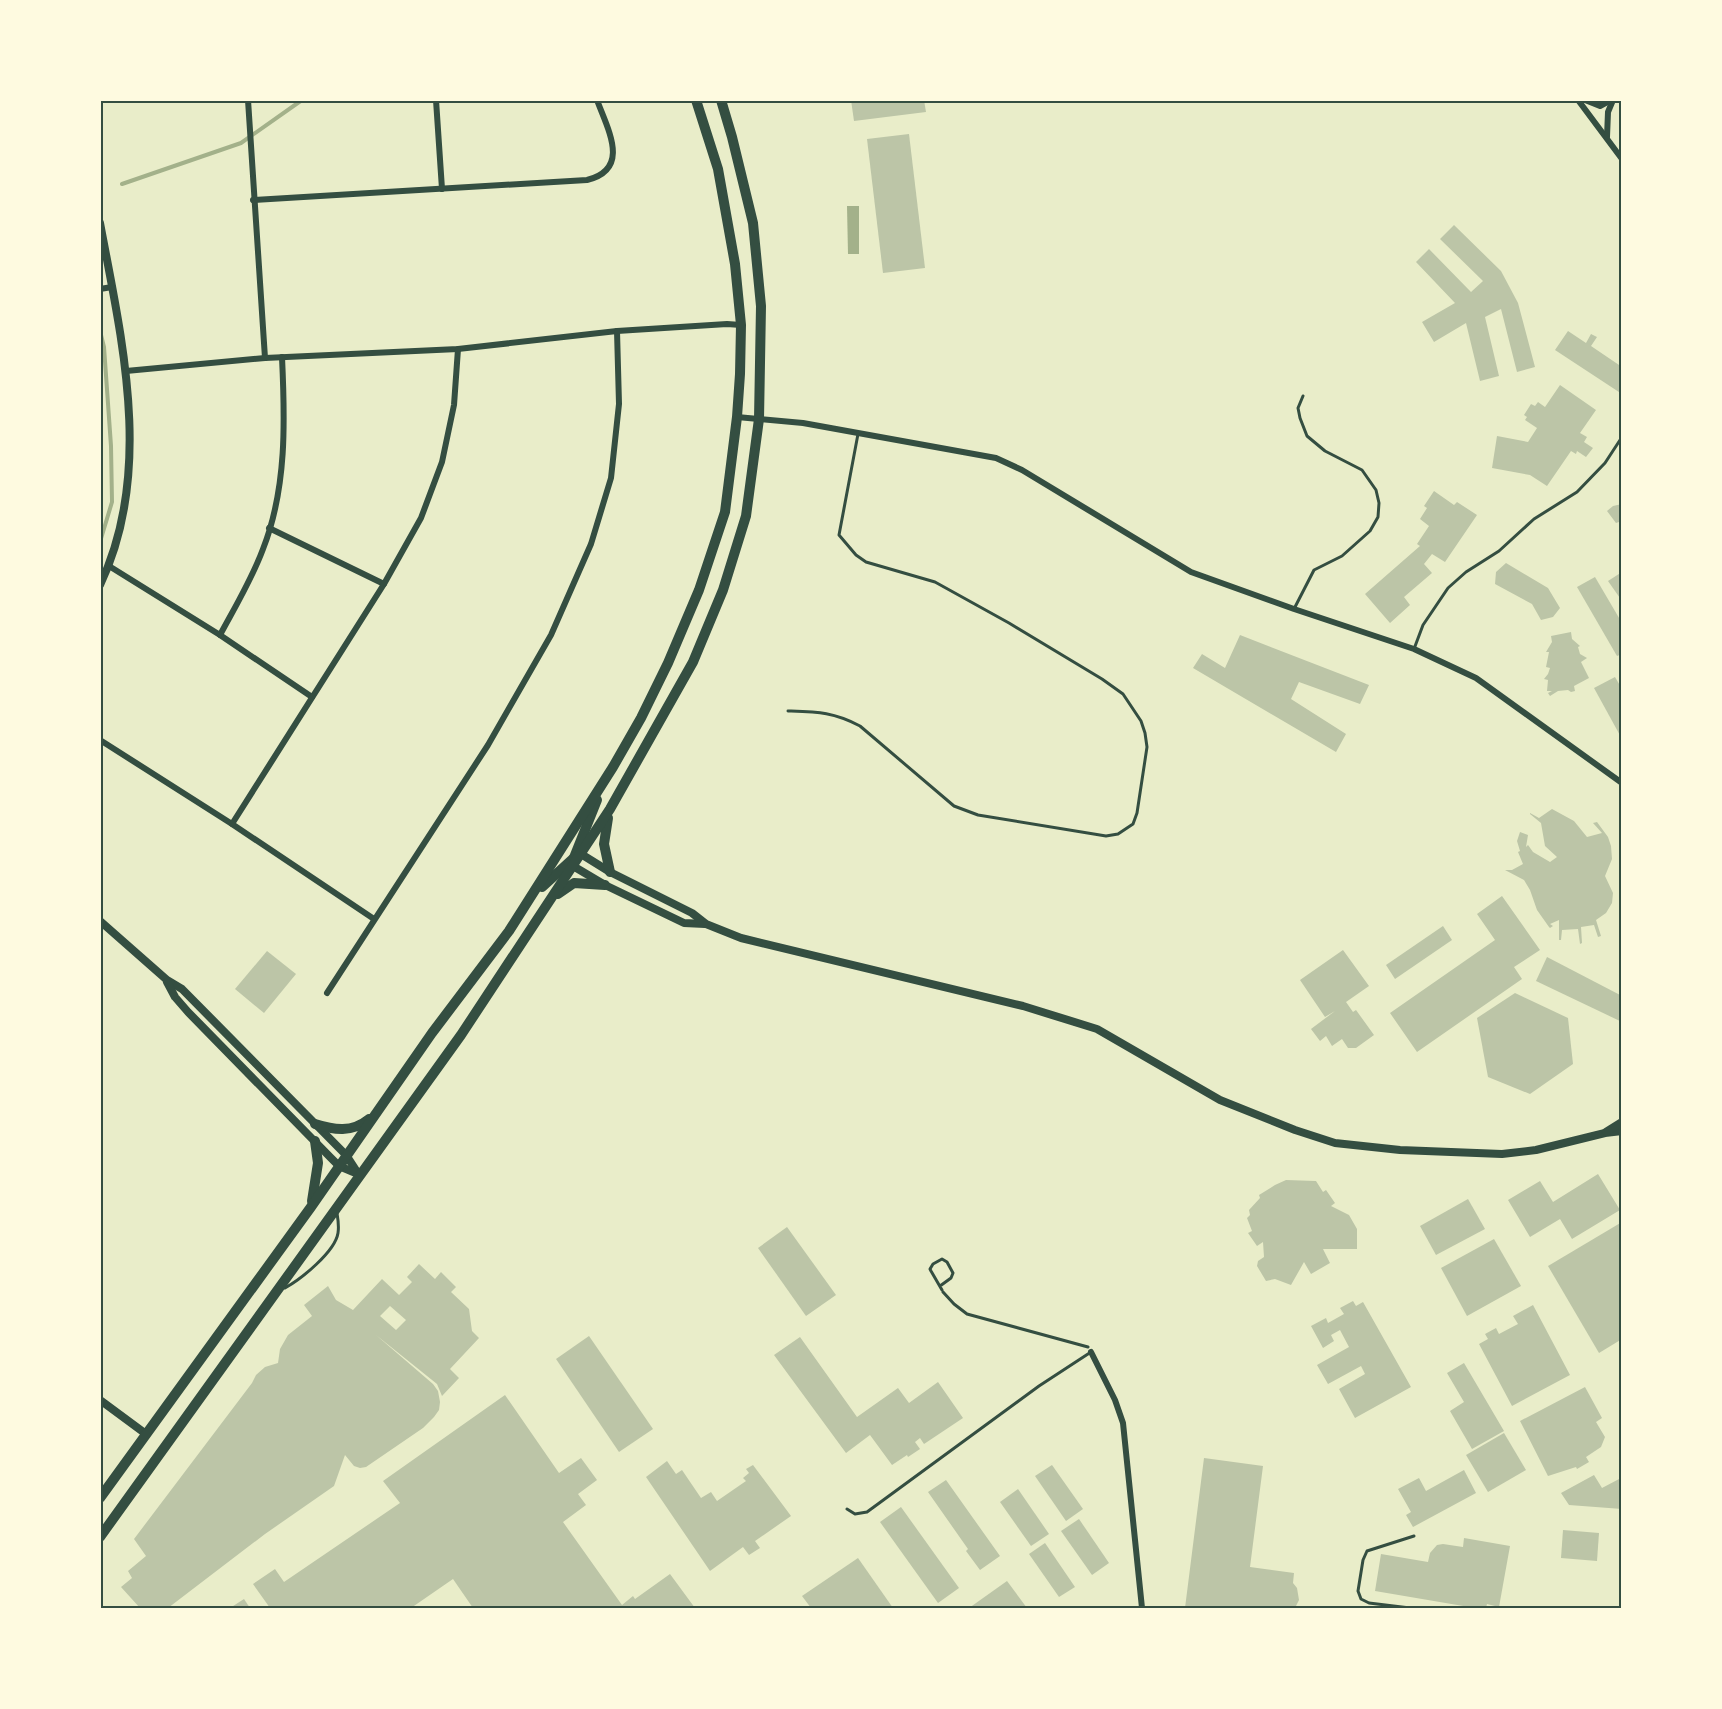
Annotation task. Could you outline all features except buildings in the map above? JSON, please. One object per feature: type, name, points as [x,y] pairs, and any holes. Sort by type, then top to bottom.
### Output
[{"type":"main road","points":[[100,1498],[311,1207],[432,1033],[509,931],[613,767],[641,718],[668,663],[699,590],[725,512],[737,417],[741,325],[735,264],[718,169],[696,100]]},
{"type":"main road","points":[[100,1537],[461,1035],[610,809],[693,662],[723,590],[746,516],[759,419],[761,306],[753,223],[721,100]]},
{"type":"main road","points":[[527,902],[576,860],[594,807],[613,767]]},
{"type":"main road","points":[[610,809],[604,844],[610,872]]},
{"type":"main road","points":[[550,902],[574,883],[605,885]]},
{"type":"main road","points":[[315,1124],[333,1129],[348,1129],[362,1125],[378,1112]]},
{"type":"main road","points":[[311,1207],[318,1163],[315,1141]]},
{"type":"street","points":[[248,100],[265,358]]},
{"type":"street","points":[[436,100],[442,189]]},
{"type":"street","points":[[253,200],[587,180],[600,177],[610,168],[614,158],[610,135],[597,100]]},
{"type":"street","points":[[1578,100],[1622,159]]},
{"type":"street","points":[[1585,100],[1600,106],[1612,100]]},
{"type":"street","points":[[1607,138],[1608,112],[1612,100]]},
{"type":"street","points":[[100,223],[126,371],[129,449],[127,494],[119,536],[100,585]]},
{"type":"street","points":[[100,289],[112,287]]},
{"type":"street","points":[[126,371],[265,358],[458,349],[618,332],[741,325]]},
{"type":"street","points":[[327,993],[494,735],[551,635],[591,544],[611,478],[619,404],[618,332]]},
{"type":"street","points":[[232,824],[384,585],[421,518],[442,462],[454,405],[458,349]]},
{"type":"street","points":[[220,635],[264,548],[275,507],[283,449],[285,407],[282,357]]},
{"type":"street","points":[[737,417],[803,423],[996,458],[1022,470],[1191,572],[1414,649],[1489,686],[1622,783]]},
{"type":"street","points":[[269,528],[384,585]]},
{"type":"street","points":[[109,566],[220,635],[312,697]]},
{"type":"street","points":[[100,740],[232,824],[374,919]]},
{"type":"street","points":[[576,860],[610,872],[692,913],[706,924],[741,938],[1023,1006],[1097,1029],[1220,1100],[1295,1130],[1335,1143],[1400,1150],[1502,1154],[1536,1150],[1622,1131]]},
{"type":"street","points":[[576,860],[605,885],[684,923],[706,924]]},
{"type":"street","points":[[100,921],[167,980],[182,989],[346,1155],[359,1175]]},
{"type":"street","points":[[167,980],[175,997],[193,1017],[339,1166],[359,1175]]},
{"type":"street","points":[[1605,1133],[1622,1122]]},
{"type":"street","points":[[1089,1350],[1115,1400],[1123,1423],[1142,1608]]},
{"type":"street","points":[[100,1400],[146,1434]]},
{"type":"lane","points":[[1294,609],[1314,570],[1342,556],[1370,531],[1378,517],[1379,503],[1376,490],[1362,470],[1325,451],[1307,436],[1298,408],[1303,396]]},
{"type":"lane","points":[[788,711],[827,712],[860,726],[954,806],[978,815],[1106,836],[1127,830],[1133,824],[1137,813],[1147,747],[1145,733],[1134,708],[1123,694],[1102,679],[935,582],[866,562],[856,555],[839,535],[859,432]]},
{"type":"lane","points":[[1414,649],[1424,625],[1448,588],[1466,572],[1499,551],[1534,519],[1577,492],[1605,463],[1622,437]]},
{"type":"lane","points":[[274,1293],[308,1274],[336,1241],[339,1232],[337,1205]]},
{"type":"lane","points":[[940,1286],[951,1278],[953,1273],[947,1262],[942,1259],[933,1264],[930,1269],[940,1286],[943,1291],[967,1314],[1089,1350]]},
{"type":"lane","points":[[847,1509],[855,1514],[867,1512],[1089,1350]]},
{"type":"lane","points":[[1410,1608],[1369,1603],[1361,1599],[1358,1591],[1367,1551],[1414,1536]]},
{"type":"shaded area","points":[[847,206],[859,206],[859,254],[848,254]]},
{"type":"waterway","points":[[122,184],[241,143],[302,100]]},
{"type":"waterway","points":[[100,331],[104,347],[111,446],[112,502],[100,542]]}]
